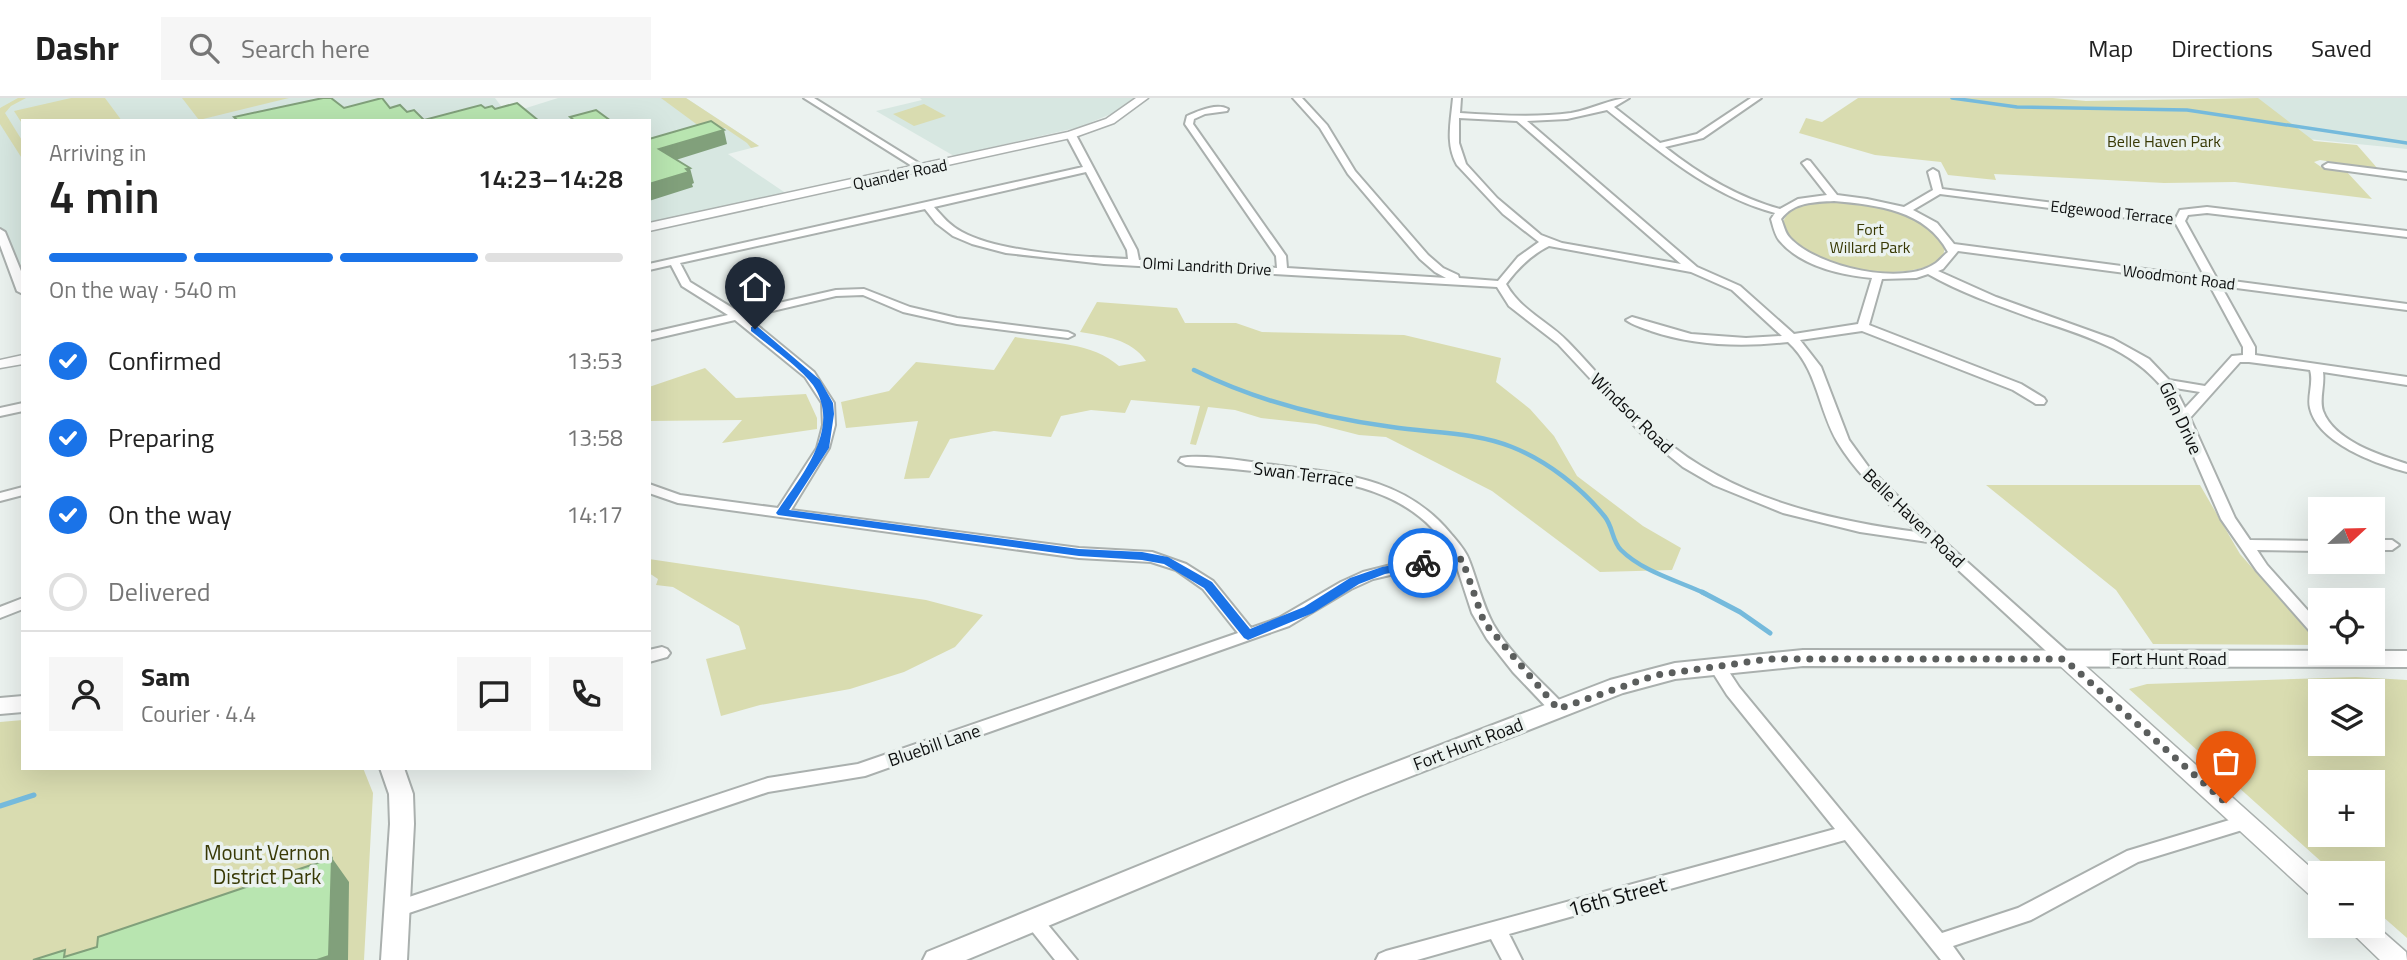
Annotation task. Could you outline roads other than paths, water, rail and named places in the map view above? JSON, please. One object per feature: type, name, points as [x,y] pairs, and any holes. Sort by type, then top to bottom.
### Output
[{"type":"main road","name":"Fort Hunt Road","points":[[936,960],[1558,709],[1656,675],[1716,665],[1803,658],[2308,656]]},
{"type":"main road","name":"Fort Hunt Road","points":[[2385,658],[2407,659]]},
{"type":"main road","points":[[0,706],[21,704]]},
{"type":"main road","points":[[393,770],[401,794],[402,824],[394,960]]},
{"type":"street","points":[[808,98],[923,169]]},
{"type":"street","name":"Quander Road","points":[[651,227],[1071,135],[1110,121],[1143,98]]},
{"type":"street","points":[[1297,98],[1320,121],[1351,172],[1424,257],[1439,270],[1462,281]]},
{"type":"street","name":"Belle Haven Road","points":[[1457,98],[1455,147],[1462,166],[1528,231],[1548,242],[1576,250],[1694,269],[1736,288],[1791,337],[1815,367],[1836,425],[1852,454],[1879,488],[2308,879]]},
{"type":"street","points":[[1456,115],[1520,119],[1609,108],[1625,98]]},
{"type":"street","points":[[1660,146],[1700,136],[1756,98]]},
{"type":"street","points":[[1609,108],[1727,194],[1781,212]]},
{"type":"street","points":[[1224,109],[1197,113],[1190,118],[1189,124],[1281,256],[1282,269]]},
{"type":"street","points":[[1520,119],[1694,269]]},
{"type":"street","points":[[1071,135],[1132,250],[1133,262]]},
{"type":"street","points":[[1807,163],[1834,198]]},
{"type":"street","points":[[2328,166],[2407,176]]},
{"type":"street","points":[[651,267],[1089,169]]},
{"type":"street","points":[[1905,211],[1938,191],[1933,172]]},
{"type":"street","name":"Edgewood Terrace","points":[[1938,191],[2180,221],[2184,212],[2207,210],[2407,234]]},
{"type":"street","points":[[1834,198],[1867,201],[1905,211],[1936,228],[1953,252],[1950,259],[1931,272],[1903,276],[1878,276],[1830,266],[1790,247],[1777,229],[1776,222],[1781,212],[1800,202],[1834,198]]},
{"type":"street","name":"Olmi Landrith Drive","points":[[927,205],[949,229],[984,245],[1054,256],[1501,284]]},
{"type":"street","points":[[2180,221],[2249,347],[2249,358]]},
{"type":"street","points":[[0,232],[21,286]]},
{"type":"street","points":[[1501,284],[1508,272],[1522,259],[1548,242]]},
{"type":"street","name":"Woodmont Road","points":[[1952,247],[2407,307]]},
{"type":"street","points":[[674,261],[686,284],[738,316],[810,375],[828,403],[830,425],[823,448],[782,513]]},
{"type":"street","name":"Glen Drive","points":[[1931,272],[1993,300],[2117,346],[2144,361],[2166,383],[2213,491],[2245,545],[2308,619]]},
{"type":"street","points":[[1863,327],[1878,276]]},
{"type":"street","name":"Windsor Road","points":[[1501,284],[1514,306],[1558,338],[1650,435],[1690,466],[1740,492],[1796,511],[1932,538]]},
{"type":"street","points":[[651,337],[836,293],[855,291],[940,318],[1068,335]]},
{"type":"street","points":[[1632,320],[1670,334],[1709,341],[1746,343],[1863,327],[2017,387],[2040,401]]},
{"type":"street","points":[[2183,418],[2232,361],[2249,358],[2407,381]]},
{"type":"street","points":[[0,364],[21,359]]},
{"type":"street","points":[[2315,368],[2319,375],[2316,410],[2326,426],[2364,452],[2407,468]]},
{"type":"street","points":[[2166,383],[2209,390]]},
{"type":"street","points":[[0,412],[21,407]]},
{"type":"street","name":"Swan Terrace","points":[[1186,461],[1334,476],[1378,486],[1426,514],[1443,531],[1462,559],[1484,622],[1558,709]]},
{"type":"street","points":[[651,489],[678,499],[1079,552],[1160,559],[1181,567],[1208,585],[1248,635]]},
{"type":"street","points":[[0,497],[21,492]]},
{"type":"street","points":[[2245,545],[2308,546]]},
{"type":"street","points":[[2385,545],[2392,545]]},
{"type":"street","name":"Bluebill Lane","points":[[397,909],[768,785],[859,771],[1284,622],[1371,574],[1396,567],[1462,559]]},
{"type":"street","points":[[0,613],[21,604]]},
{"type":"street","points":[[1716,665],[1733,691],[1953,960]]},
{"type":"street","points":[[1939,942],[2024,914],[2133,856],[2246,822]]},
{"type":"street","name":"16th Street","points":[[1386,960],[1849,832]]},
{"type":"street","points":[[1032,920],[1067,960]]},
{"type":"street","points":[[1496,929],[1512,960]]},
{"type":"street","points":[[2373,938],[2397,960]]},
{"type":"waterway","points":[[1952,98],[2017,107],[2187,110],[2407,143]]},
{"type":"waterway","points":[[1194,370],[1242,391],[1291,407],[1366,423],[1468,436],[1512,447],[1551,468],[1586,496],[1605,517],[1618,546],[1630,558],[1650,570],[1705,594]]},
{"type":"waterway","points":[[1705,594],[1740,612],[1770,633]]},
{"type":"waterway","points":[[0,806],[34,795]]},
{"type":"park label","name":"Belle Haven Park","points":[[2164,141]]},
{"type":"park label","name":"Fort Willard Park","points":[[1870,238]]},
{"type":"park label","name":"Mount Vernon District Park","points":[[267,864]]}]
